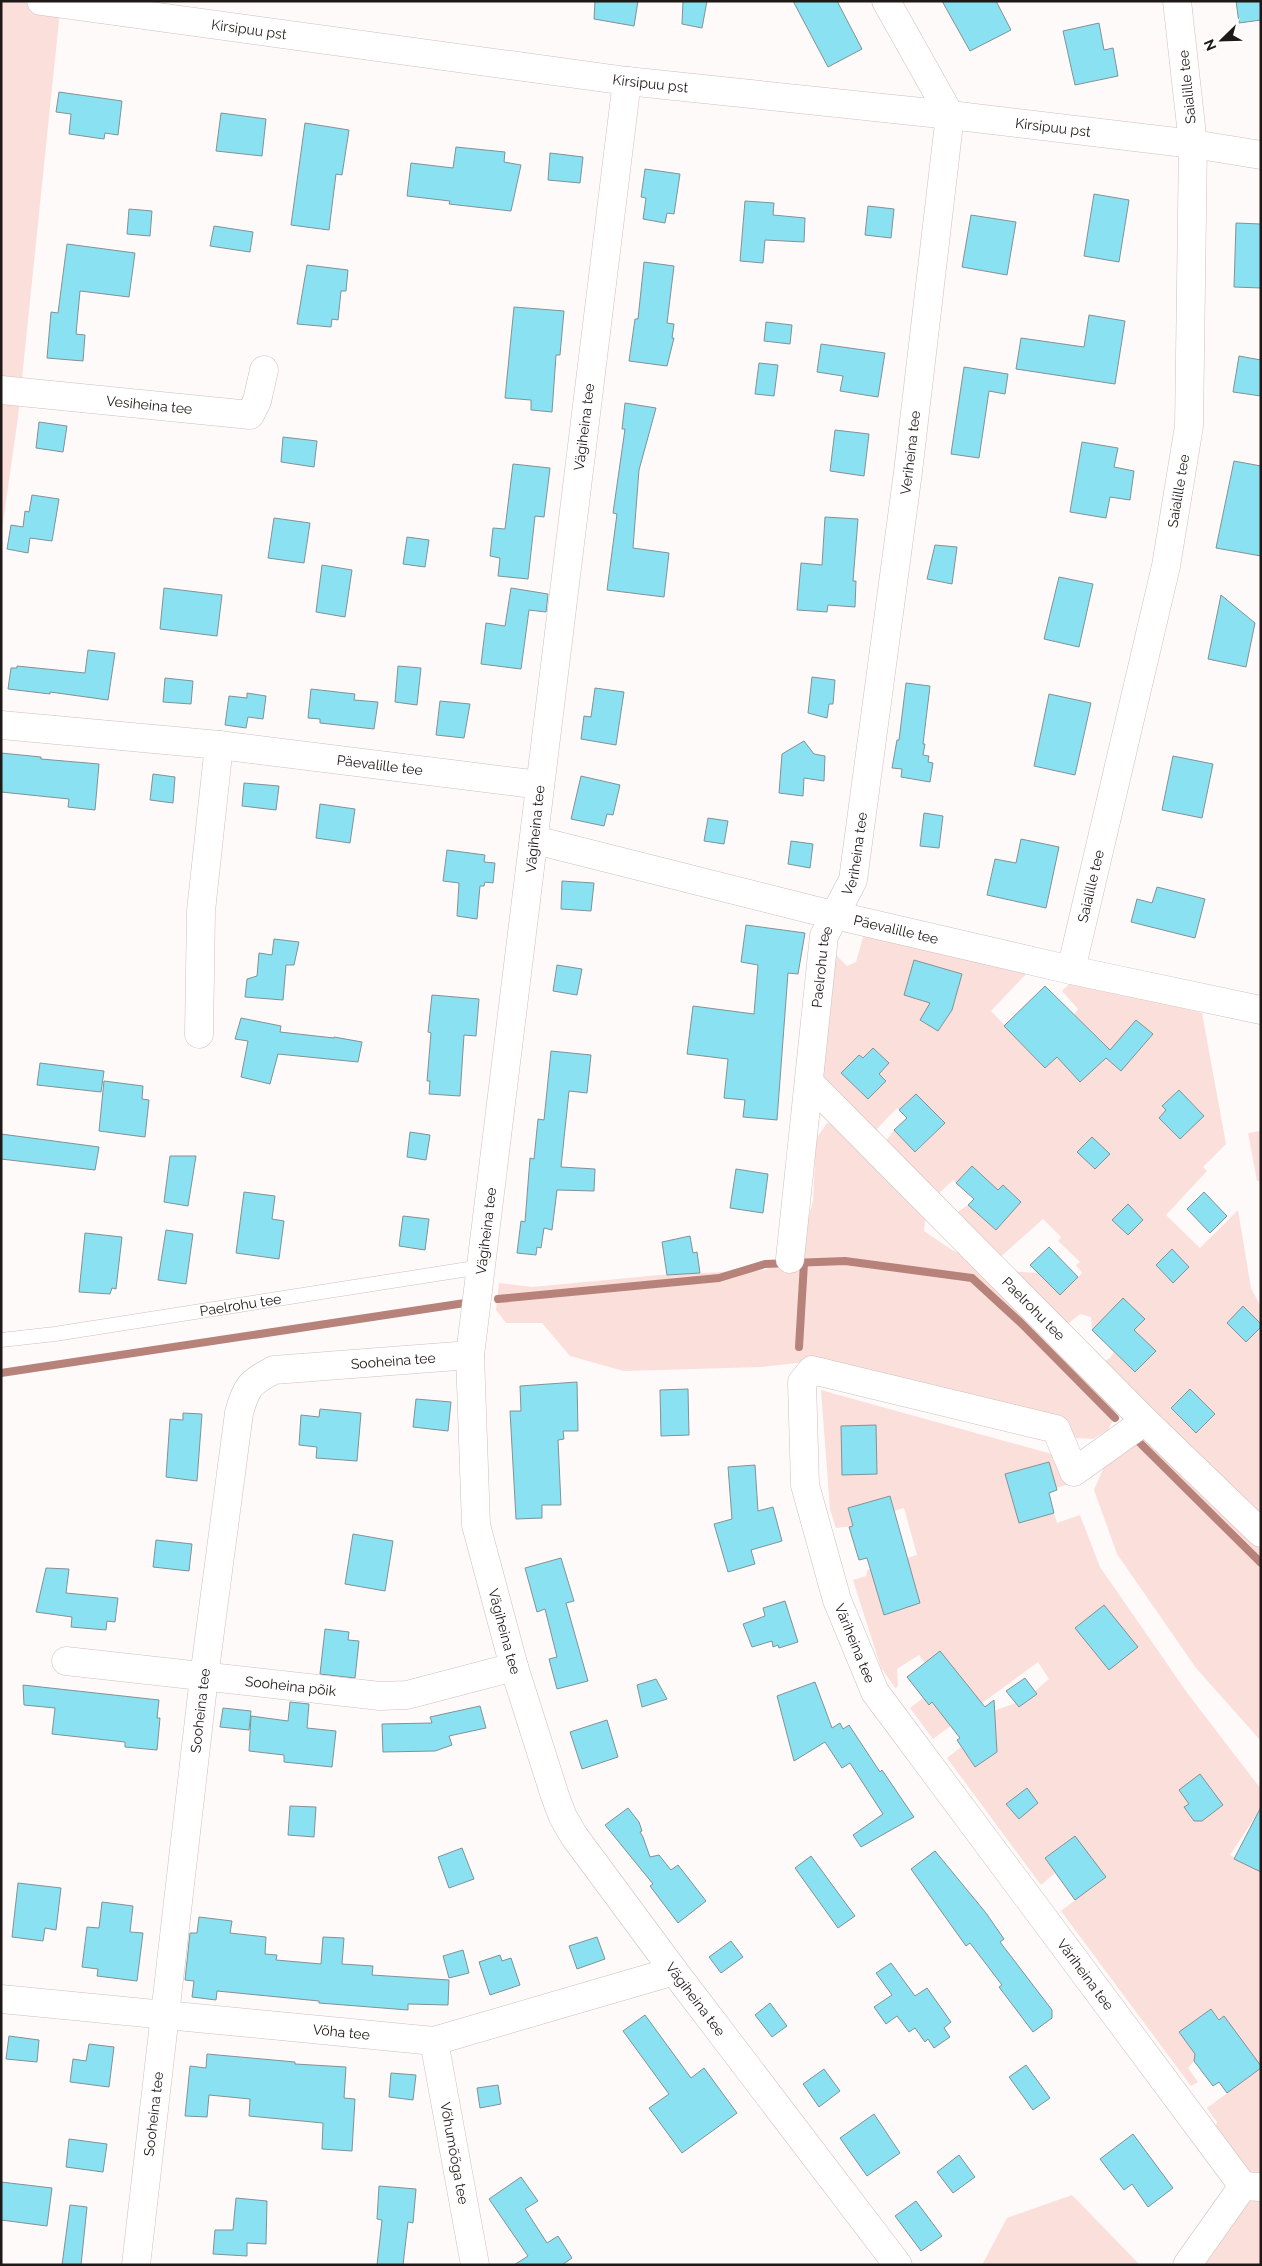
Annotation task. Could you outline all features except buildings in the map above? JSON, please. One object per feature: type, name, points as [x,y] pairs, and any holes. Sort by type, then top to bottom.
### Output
[{"type":"street","name":"Kirsipuu pst","points":[[41,1],[627,81],[950,115],[1193,144],[1261,155]]},
{"type":"street","points":[[886,1],[950,115]]},
{"type":"street","name":"Saialille tee","points":[[1071,970],[1166,566],[1189,426],[1193,144],[1177,1]]},
{"type":"street","name":"Vägiheina tee","points":[[627,81],[540,785],[535,840],[470,1355],[476,1525],[514,1667],[563,1817],[574,1836],[674,1972],[898,2265]]},
{"type":"street","name":"Veriheina tee","points":[[836,915],[853,880],[909,462],[950,115]]},
{"type":"street","name":"Vesiheina tee","points":[[1,390],[250,415],[257,401],[264,370]]},
{"type":"street","name":"Päevalille tee","points":[[1,725],[219,745],[540,785]]},
{"type":"street","points":[[199,1034],[201,911],[219,745]]},
{"type":"street","name":"Päevalille tee","points":[[535,840],[836,915],[1071,970],[1261,1010]]},
{"type":"street","name":"Paelrohu tee","points":[[790,1259],[824,936],[836,915]]},
{"type":"street","name":"Paelrohu tee","points":[[809,1082],[1145,1421],[1261,1533]]},
{"type":"street","name":"Sooheina tee","points":[[136,2265],[204,1677],[244,1394],[254,1380],[274,1370],[291,1367],[470,1355]]},
{"type":"street","name":"Väriheina tee","points":[[1145,1421],[1074,1472],[1056,1429],[812,1370],[802,1382],[805,1485],[838,1600],[875,1692],[1252,2186]]},
{"type":"street","name":"Sooheina põik","points":[[66,1661],[389,1696],[406,1695],[514,1667]]},
{"type":"street","name":"Võha tee","points":[[1,1999],[164,2013],[434,2041],[674,1972]]},
{"type":"street","name":"Võhumõõga tee","points":[[434,2041],[475,2265]]},
{"type":"street","points":[[1186,2265],[1252,2186]]},
{"type":"lane","name":"Paelrohu tee","points":[[1,1340],[55,1334],[481,1267]]},
{"type":"shaded area","points":[[1,1],[61,1],[18,417],[1,537]]},
{"type":"shaded area","points":[[864,934],[1029,971],[991,1011],[1045,1068],[1086,1027],[1074,1015],[1078,1009],[1062,991],[1072,981],[1202,1013],[1226,1144],[1203,1167],[1207,1171],[1166,1215],[1200,1248],[1238,1210],[1251,1288],[1261,1307],[1261,1518],[1101,1363],[1110,1358],[1114,1352],[1136,1372],[1155,1351],[1134,1330],[1145,1319],[1123,1298],[1092,1330],[1091,1317],[1080,1314],[1069,1323],[1068,1331],[1008,1271],[1037,1273],[1060,1295],[1082,1273],[1076,1265],[1080,1262],[1058,1241],[1061,1237],[1043,1219],[997,1260],[953,1215],[968,1205],[996,1230],[1021,1202],[1003,1185],[998,1190],[956,1183],[953,1180],[935,1197],[883,1145],[894,1130],[916,1152],[945,1123],[916,1094],[899,1110],[897,1108],[872,1134],[818,1080],[833,952],[847,966],[856,962]]},
{"type":"shaded area","points":[[827,1123],[837,1125],[926,1212],[924,1231],[952,1250],[971,1257],[1118,1410],[1108,1430],[1093,1439],[1076,1438],[1048,1415],[914,1380],[805,1362],[761,1367],[624,1371],[570,1356],[542,1323],[506,1323],[496,1310],[499,1283],[532,1287],[660,1275],[765,1270],[799,1250],[813,1201],[816,1139]]},
{"type":"shaded area","points":[[1261,1131],[1261,1181],[1257,1181],[1248,1133]]},
{"type":"shaded area","points":[[821,1390],[1059,1456],[1069,1484],[1056,1488],[1048,1462],[1005,1474],[1019,1523],[1054,1513],[1057,1523],[1080,1515],[1100,1567],[1188,1694],[1261,1789],[1261,1808],[1230,1855],[1261,1872],[1261,2066],[1211,2009],[1179,2032],[1195,2054],[1194,2061],[1188,2068],[1198,2082],[1191,2086],[1061,1911],[1105,1877],[1074,1836],[1045,1858],[1055,1873],[1041,1885],[947,1758],[961,1747],[975,1767],[997,1752],[997,1736],[984,1718],[993,1711],[1016,1703],[1020,1707],[1037,1694],[1035,1691],[1049,1679],[1038,1662],[933,1739],[910,1708],[923,1698],[929,1704],[932,1702],[941,1714],[971,1691],[925,1663],[919,1655],[897,1669],[898,1685],[896,1689],[881,1668],[853,1580],[866,1576],[867,1570],[917,1555],[904,1508],[894,1511],[890,1496],[848,1508],[853,1526],[836,1528],[830,1509]]},
{"type":"shaded area","points":[[1143,1435],[1261,1541],[1261,1741],[1196,1668],[1117,1554],[1094,1490],[1109,1455]]},
{"type":"shaded area","points":[[1261,2068],[1261,2172],[1219,2178],[1200,2151],[1213,2133],[1217,2122],[1207,2108]]},
{"type":"shaded area","points":[[1072,2195],[1140,2265],[982,2265],[1007,2218]]},
{"type":"shaded area","points":[[1261,2197],[1261,2265],[1194,2265],[1232,2215],[1251,2200]]},
{"type":"waterway","points":[[498,1299],[719,1278],[765,1264],[845,1261],[972,1278],[1021,1323],[1115,1418]]},
{"type":"waterway","points":[[799,1347],[804,1263]]},
{"type":"waterway","points":[[1,1373],[465,1303]]},
{"type":"waterway","points":[[1138,1441],[1261,1563]]}]
